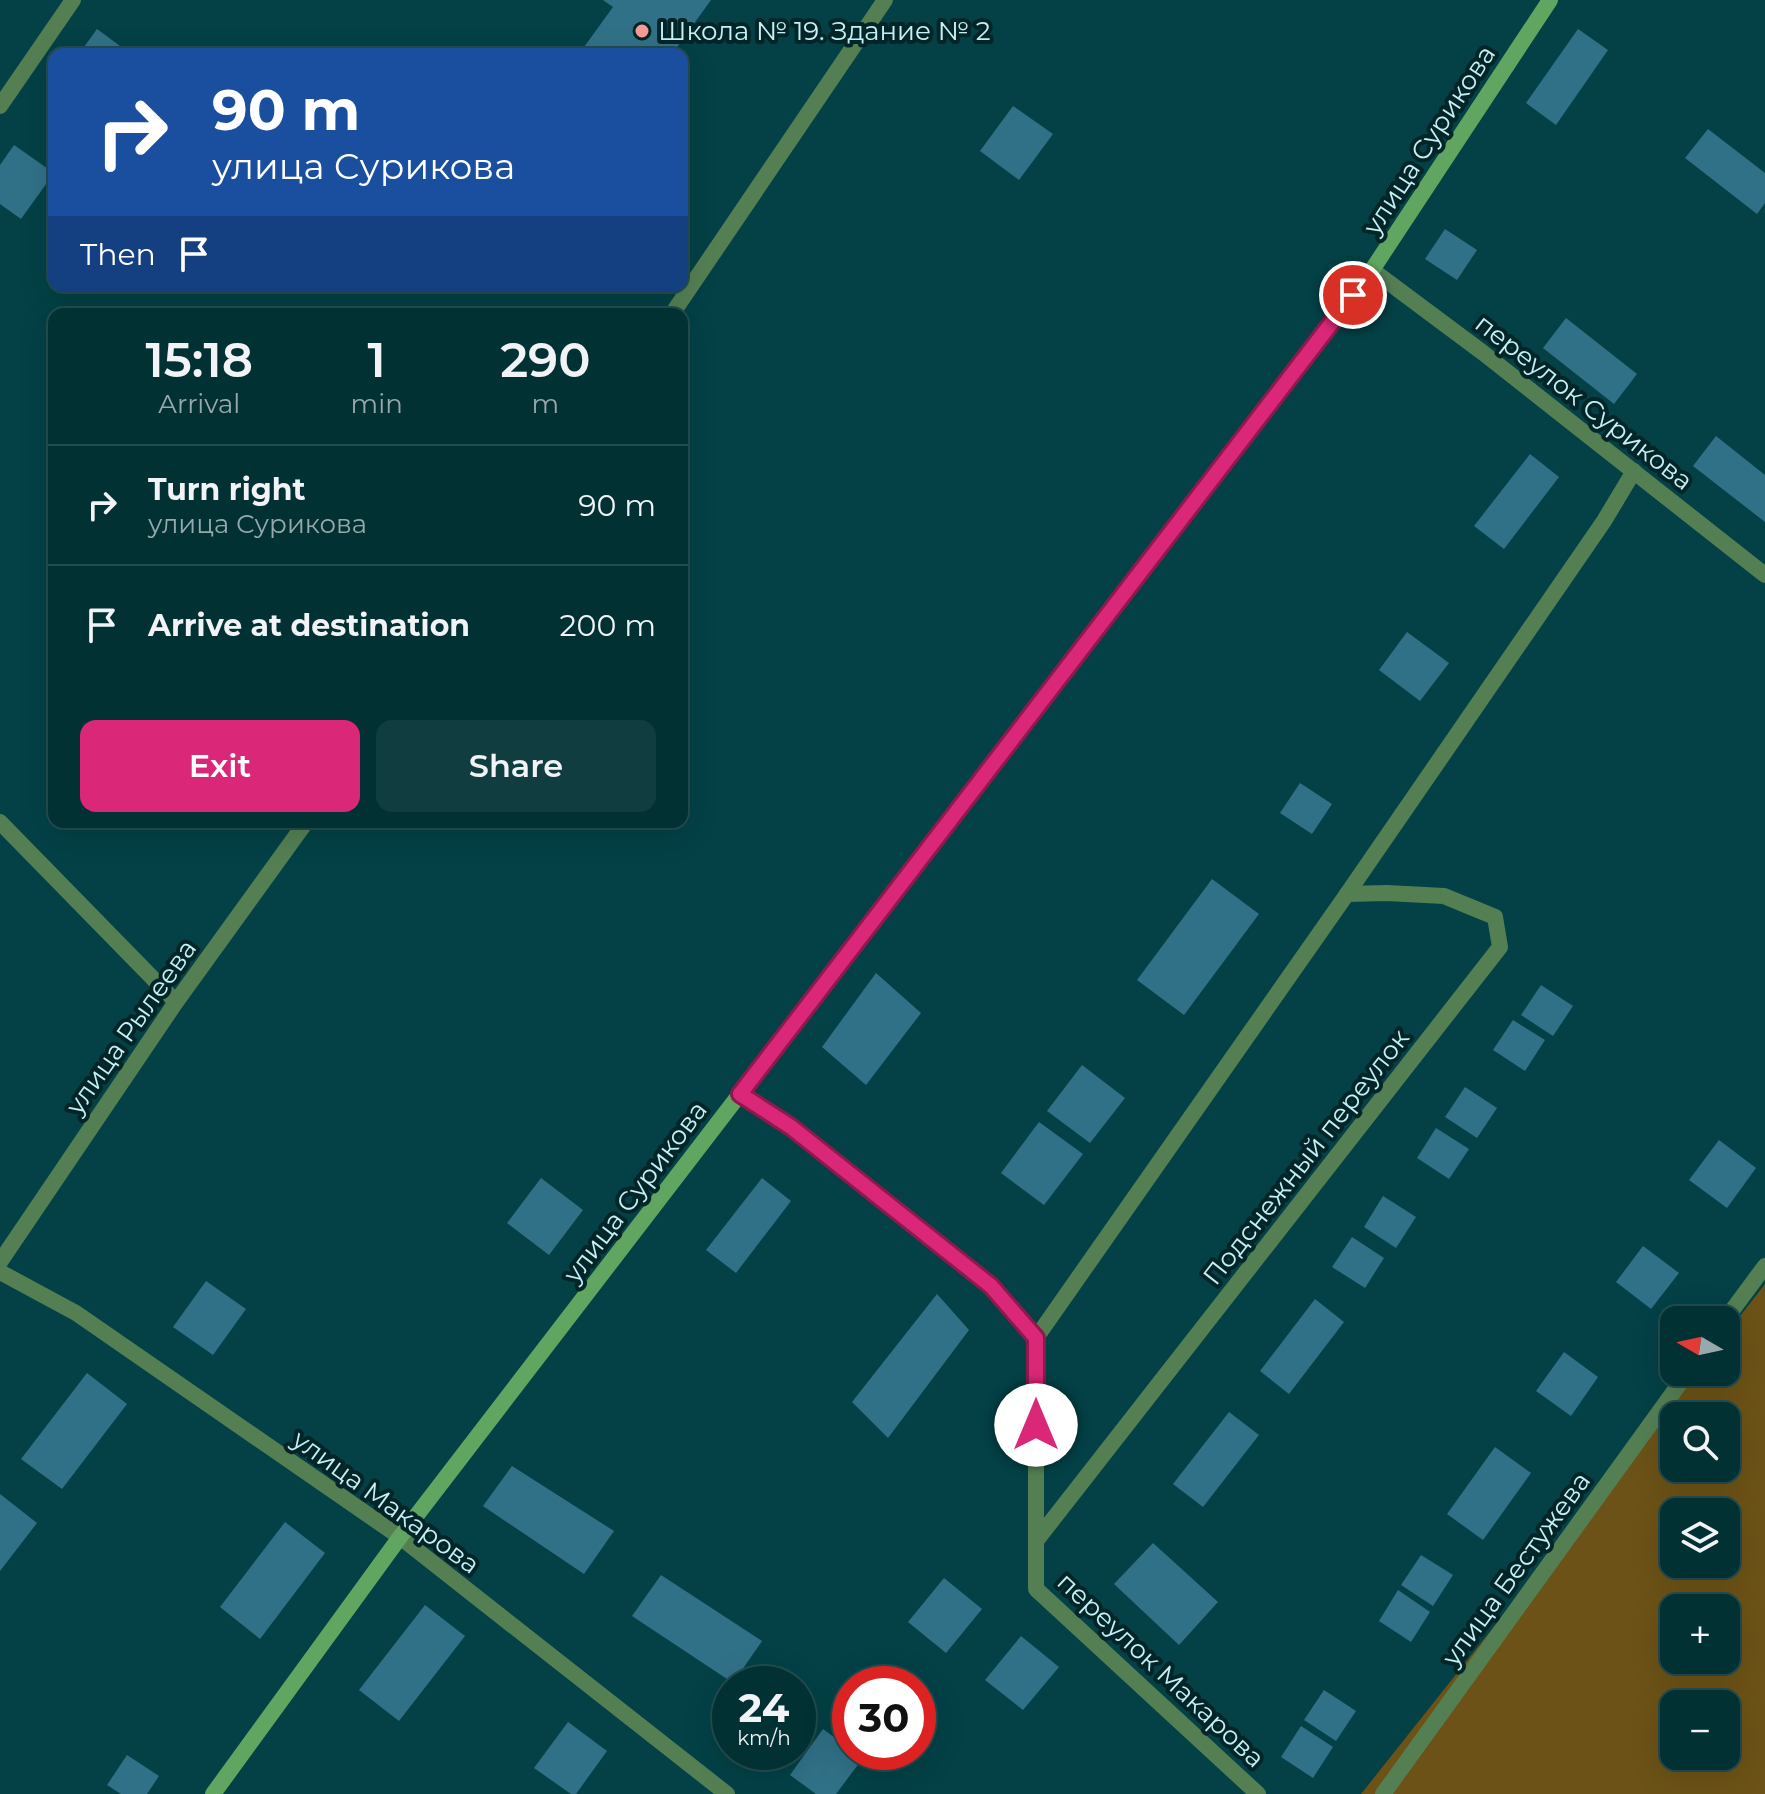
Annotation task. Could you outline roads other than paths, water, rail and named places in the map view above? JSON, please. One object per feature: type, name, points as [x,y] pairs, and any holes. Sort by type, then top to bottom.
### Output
[{"type":"main road","name":"улица Сурикова","points":[[213,1794],[400,1537],[1372,270],[1550,0]]},
{"type":"street","points":[[0,106],[73,0]]},
{"type":"street","points":[[688,290],[885,0]]},
{"type":"street","name":"переулок Сурикова","points":[[1372,270],[1482,352],[1765,575]]},
{"type":"street","points":[[740,1094],[791,1127],[991,1286],[1036,1338],[1347,894],[1604,521],[1634,471]]},
{"type":"street","points":[[0,822],[176,1002]]},
{"type":"street","name":"улица Рылеева","points":[[0,1262],[176,1002],[302,828]]},
{"type":"street","name":"Подснежный переулок","points":[[1036,1541],[1500,947],[1495,917],[1444,896],[1347,894]]},
{"type":"street","points":[[1735,1306],[1765,1266]]},
{"type":"street","name":"улица Макарова","points":[[0,1272],[76,1313],[400,1537],[727,1794]]},
{"type":"street","name":"переулок Макарова","points":[[1036,1338],[1036,1589],[1258,1794]]},
{"type":"street","name":"улица Бестужева","points":[[1383,1794],[1678,1386]]},
{"type":"place","name":"Школа № 19. Здание № 2","points":[[642,31]]}]
